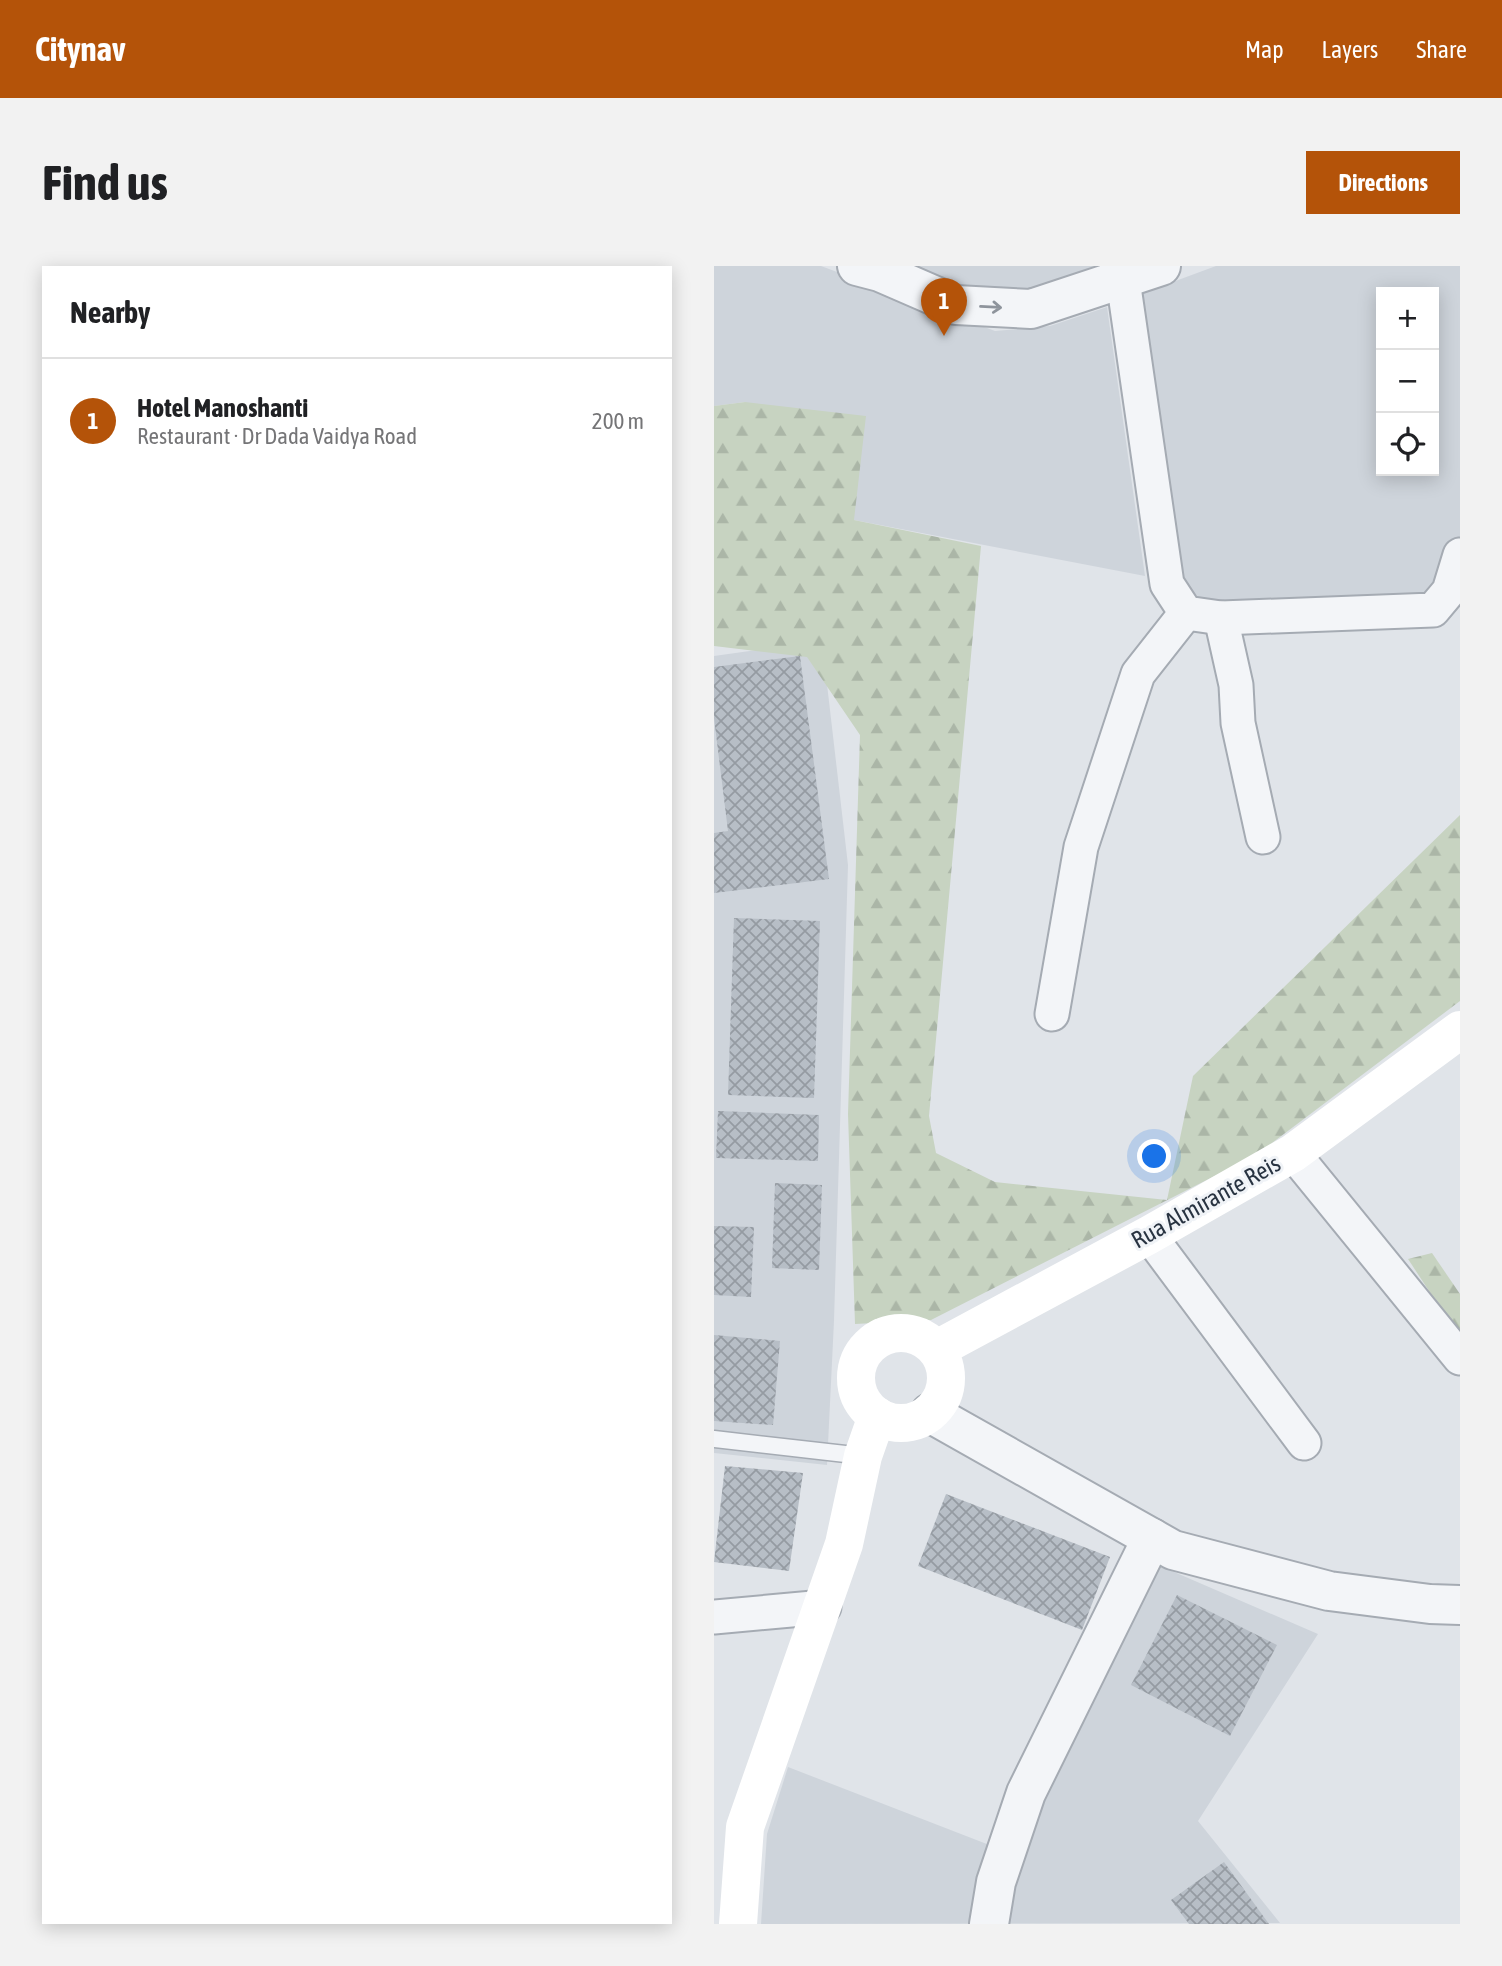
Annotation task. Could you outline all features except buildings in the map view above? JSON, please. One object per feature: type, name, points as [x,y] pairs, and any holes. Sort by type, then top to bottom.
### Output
[{"type":"main road","name":"Rua Almirante Reis","points":[[936,1349],[1149,1235],[1293,1153],[1460,1030]]},
{"type":"main road","points":[[913,1334],[936,1349],[944,1362],[945,1390],[930,1413],[904,1423],[890,1422],[866,1407],[858,1394],[857,1366],[867,1348],[884,1335],[913,1334]]},
{"type":"main road","points":[[738,1924],[745,1827],[824,1607],[844,1544],[863,1456],[877,1416]]},
{"type":"street","points":[[856,266],[880,272],[956,305],[1031,309],[1121,273],[1161,266]]},
{"type":"street","points":[[1121,273],[1167,584],[1186,613],[1221,618],[1446,610],[1460,555]]},
{"type":"street","points":[[1052,1014],[1081,846],[1138,674],[1186,613]]},
{"type":"street","points":[[1221,618],[1236,685],[1238,723],[1263,837]]},
{"type":"street","points":[[1293,1153],[1460,1358]]},
{"type":"street","points":[[1149,1235],[1304,1443]]},
{"type":"street","points":[[930,1413],[1173,1550],[1329,1591],[1430,1604],[1460,1605]]},
{"type":"street","points":[[989,1924],[996,1882],[1026,1793],[1152,1538]]},
{"type":"street","points":[[714,1617],[824,1607]]},
{"type":"lane","points":[[714,1439],[863,1456]]},
{"type":"shaded area","points":[[714,266],[821,266],[995,331],[1050,326],[1107,307],[1145,576],[854,520],[745,402],[714,406]]},
{"type":"shaded area","points":[[864,266],[1095,266],[1007,297]]},
{"type":"shaded area","points":[[1216,266],[1460,266],[1460,597],[1417,602],[1202,600],[1180,580],[1143,293]]},
{"type":"shaded area","points":[[822,641],[848,865],[827,1465],[714,1453],[714,656]]},
{"type":"shaded area","points":[[1151,1562],[1318,1634],[1198,1821],[1280,1923],[761,1924],[767,1834],[788,1767],[1010,1853]]},
{"type":"green space","points":[[745,402],[866,416],[854,520],[981,546],[929,1116],[936,1153],[995,1182],[1167,1200],[1193,1076],[1460,815],[1460,1001],[1256,1155],[931,1320],[855,1324],[848,1114],[860,735],[807,657],[714,646],[714,406]]},
{"type":"green space","points":[[1432,1253],[1460,1294],[1460,1338],[1408,1259]]},
{"type":"place","name":"Hotel Manoshanti","points":[[944,336]]}]
